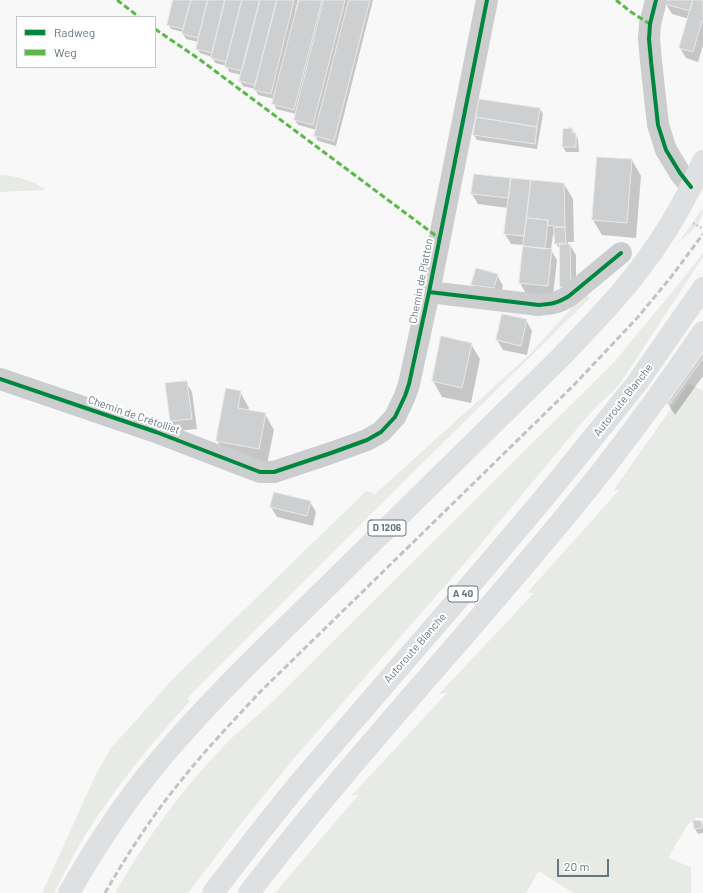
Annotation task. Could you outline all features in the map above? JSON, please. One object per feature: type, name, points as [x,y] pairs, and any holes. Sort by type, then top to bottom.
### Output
[{"type":"main road","name":"D 1206","points":[[69,893],[97,846],[121,810],[158,762],[205,709],[292,621],[561,357],[601,315],[638,272],[662,237],[691,188],[703,161]]},
{"type":"main road","name":"Autoroute Blanche","points":[[213,893],[296,787],[494,557],[605,423],[646,370],[703,288]]},
{"type":"main road","name":"A 40","points":[[249,893],[321,801],[574,507],[631,434],[703,332]]},
{"type":"street","name":"Chemin de Platton","points":[[260,472],[274,472],[367,440],[381,432],[395,417],[405,396],[429,292],[487,0]]},
{"type":"street","points":[[656,0],[650,24],[649,39],[658,125],[666,150],[691,188]]},
{"type":"street","points":[[429,292],[539,305],[553,304],[560,302],[569,296],[620,254]]},
{"type":"street","name":"Chemin de Crétolliet","points":[[0,379],[163,435],[260,472]]},
{"type":"shaded area","points":[[0,175],[24,179],[46,190],[0,192]]},
{"type":"shaded area","points":[[703,208],[701,219],[691,232],[678,243]]},
{"type":"shaded area","points":[[703,253],[703,257],[619,385],[591,412],[465,563],[296,756],[243,821],[188,893],[115,893],[151,835],[193,780],[208,763],[234,736],[267,707],[614,362]]},
{"type":"shaded area","points":[[585,293],[590,298],[187,698],[190,701],[161,733],[108,801],[84,837],[54,893],[42,893],[96,774],[111,748],[172,680],[366,491],[375,494],[529,355]]},
{"type":"shaded area","points":[[689,383],[703,391],[703,818],[696,818],[688,824],[668,858],[691,867],[691,893],[573,893],[539,871],[526,893],[275,893],[359,794],[351,796],[447,693],[439,694],[534,593],[527,593],[619,490],[613,491]]},
{"type":"building","points":[[173,0],[191,0],[183,29],[167,25]]},
{"type":"building","points":[[191,0],[208,0],[198,38],[182,34]]},
{"type":"building","points":[[208,0],[225,0],[212,53],[196,49]]},
{"type":"building","points":[[225,0],[242,0],[226,62],[211,58]]},
{"type":"building","points":[[242,0],[260,0],[242,71],[225,67]]},
{"type":"building","points":[[260,0],[277,0],[255,85],[239,81]]},
{"type":"building","points":[[277,0],[294,0],[271,94],[254,90]]},
{"type":"building","points":[[299,0],[322,0],[294,110],[272,104]]},
{"type":"building","points":[[324,0],[345,0],[313,125],[294,120]]},
{"type":"building","points":[[349,0],[370,0],[334,141],[314,136]]},
{"type":"building","points":[[666,0],[693,0],[690,11],[665,4]]},
{"type":"building","points":[[693,0],[703,0],[703,21],[693,52],[679,48]]},
{"type":"building","points":[[479,99],[540,108],[537,127],[476,117]]},
{"type":"building","points":[[476,117],[537,127],[535,144],[473,135]]},
{"type":"building","points":[[572,128],[572,133],[576,133],[576,147],[562,147],[563,129]]},
{"type":"building","points":[[597,157],[632,159],[627,223],[592,220]]},
{"type":"building","points":[[474,174],[511,178],[509,198],[471,194]]},
{"type":"building","points":[[511,178],[531,180],[524,236],[504,234]]},
{"type":"building","points":[[531,180],[564,183],[565,227],[554,227],[547,225],[548,220],[527,218]]},
{"type":"building","points":[[527,218],[548,220],[545,249],[523,246]]},
{"type":"building","points":[[554,227],[565,227],[566,243],[555,244]]},
{"type":"building","points":[[560,244],[570,244],[571,287],[560,287]]},
{"type":"building","points":[[523,246],[552,249],[548,286],[519,283]]},
{"type":"building","points":[[476,268],[498,274],[494,288],[471,285]]},
{"type":"building","points":[[502,314],[527,319],[521,346],[496,340]]},
{"type":"building","points":[[441,336],[472,343],[462,388],[432,381]]},
{"type":"building","points":[[703,353],[703,358],[669,405],[667,404]]},
{"type":"building","points":[[187,381],[192,419],[170,421],[165,383]]},
{"type":"building","points":[[226,388],[241,391],[238,408],[266,413],[259,449],[216,441]]},
{"type":"building","points":[[274,492],[311,501],[307,516],[270,507]]},
{"type":"building","points":[[693,820],[702,821],[702,828],[694,829]]},
{"type":"railway","points":[[105,893],[132,848],[162,805],[222,733],[261,691],[573,386],[638,317],[671,277],[703,234]]},
{"type":"marked path","points":[[117,0],[138,16]]},
{"type":"marked path","points":[[616,0],[650,24]]},
{"type":"marked path","points":[[156,30],[199,59],[439,238]]},
{"type":"cycle path","points":[[0,379],[156,432],[260,472],[274,472],[367,440],[381,432],[395,417],[409,384],[429,292],[487,0]]},
{"type":"cycle path","points":[[656,0],[650,24],[649,39],[658,125],[666,150],[680,173],[691,187]]},
{"type":"cycle path","points":[[429,292],[539,305],[551,304],[569,296],[621,253]]}]
